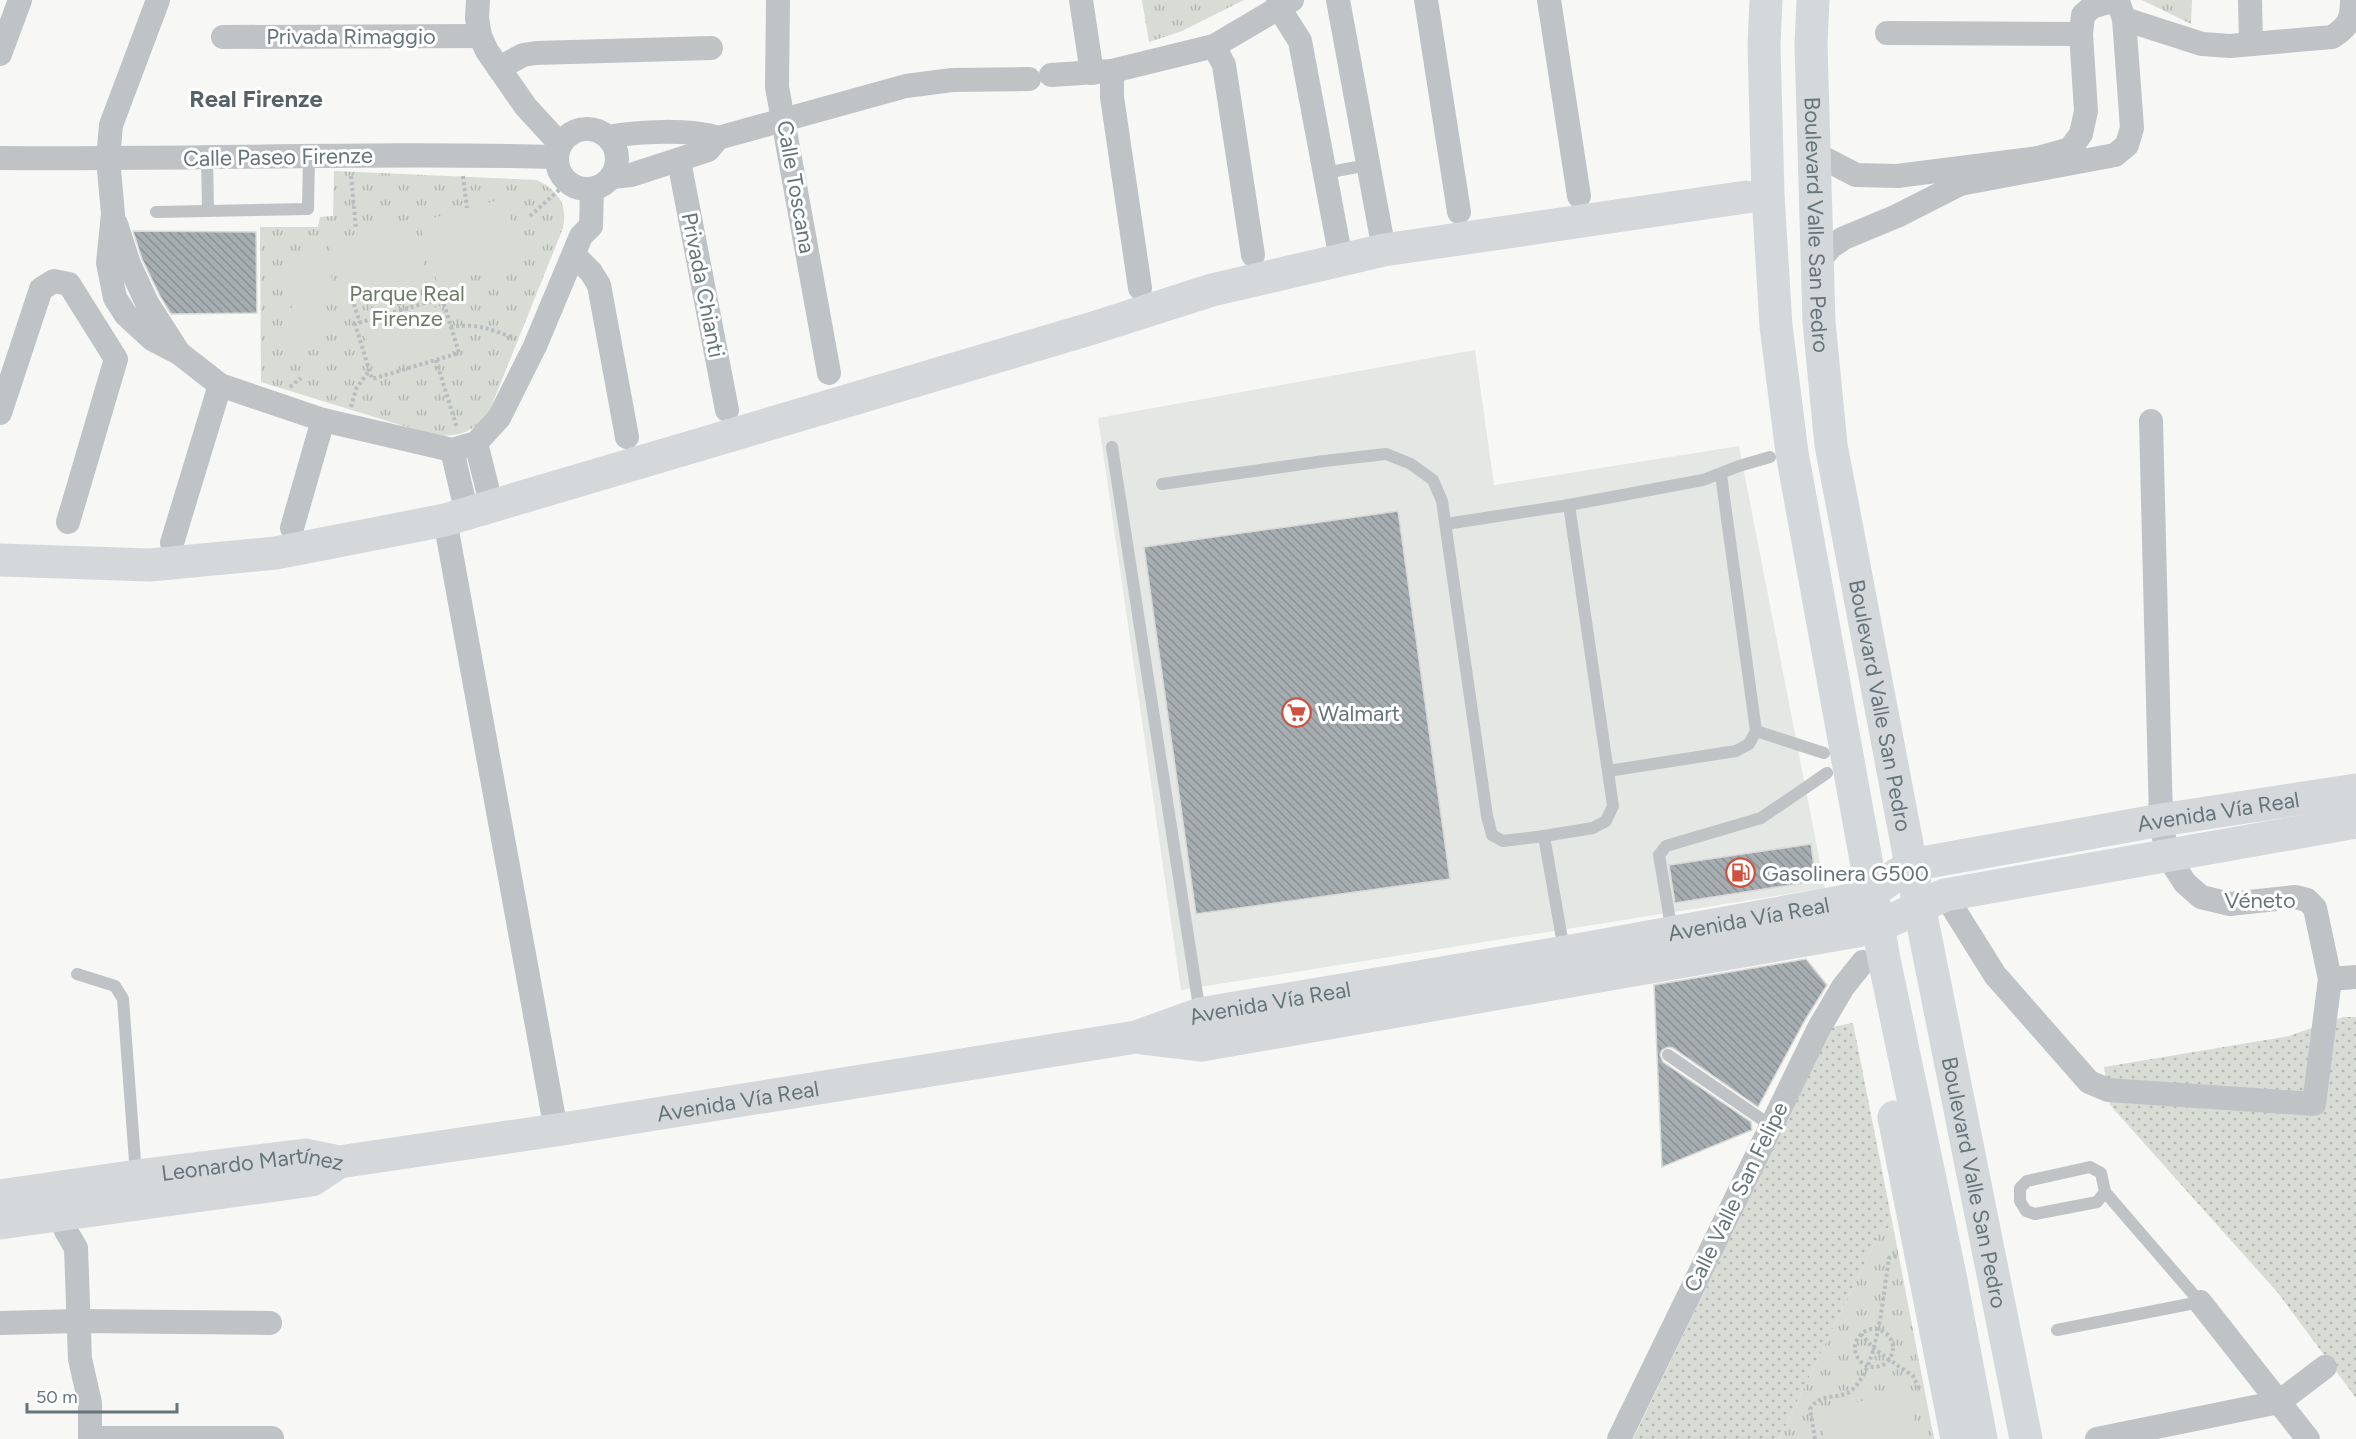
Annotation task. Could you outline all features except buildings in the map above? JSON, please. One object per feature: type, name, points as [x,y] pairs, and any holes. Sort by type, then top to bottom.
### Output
[{"type":"main road","name":"Boulevard Valle San Pedro","points":[[1744,0],[1746,197],[1754,328],[1770,457],[1826,763],[1889,907]]},
{"type":"main road","name":"Boulevard Valle San Pedro","points":[[1766,0],[1764,45],[1768,195],[1778,338],[1792,453],[1889,907],[1952,1269],[2001,1439]]},
{"type":"main road","name":"Boulevard Valle San Pedro","points":[[1790,0],[1792,193],[1800,323],[1813,448],[1981,1439]]},
{"type":"main road","name":"Boulevard Valle San Pedro","points":[[1813,0],[1811,44],[1819,322],[1831,445],[1889,907]]},
{"type":"main road","points":[[0,560],[150,565],[276,553],[468,514],[1093,328],[1212,290],[1384,250],[1746,197]]},
{"type":"main road","name":"Avenida Vía Real","points":[[1568,966],[1672,933],[1889,907],[2160,820],[2356,790]]},
{"type":"main road","name":"Avenida Vía Real","points":[[339,1162],[556,1130],[1136,1037],[1201,1029],[1568,966],[2356,822]]},
{"type":"main road","name":"Leonardo Martínez","points":[[0,1223],[136,1176],[305,1155],[339,1162]]},
{"type":"main road","name":"Leonardo Martínez","points":[[0,1196],[76,1198],[312,1180],[339,1162]]},
{"type":"main road","name":"Boulevard Valle San Pedro","points":[[1952,1269],[1956,1439]]},
{"type":"main road","name":"Boulevard Valle San Pedro","points":[[1952,1269],[2026,1439]]},
{"type":"street","points":[[0,54],[20,0]]},
{"type":"street","points":[[158,0],[111,125],[108,159],[113,214],[108,263],[120,306],[152,339],[179,353],[220,385],[323,420],[464,447],[499,418],[535,346],[577,245],[591,226],[587,184]]},
{"type":"street","points":[[478,0],[477,18],[480,36],[499,68],[558,151],[559,171],[587,184],[631,175],[708,150],[718,138]]},
{"type":"street","name":"Calle Toscana","points":[[778,0],[777,87],[829,373]]},
{"type":"street","points":[[1081,0],[1112,98],[1140,288]]},
{"type":"street","points":[[1338,0],[1384,250]]},
{"type":"street","points":[[1426,0],[1459,212]]},
{"type":"street","points":[[1549,0],[1579,196]]},
{"type":"street","points":[[2250,0],[2251,44]]},
{"type":"street","points":[[2124,19],[2202,44],[2251,44],[2332,37],[2346,28],[2352,10],[2352,0]]},
{"type":"street","points":[[609,137],[627,134],[704,134],[718,138],[906,86],[952,80],[1102,72],[1214,46],[1283,3],[1300,41],[1341,259]]},
{"type":"street","points":[[1814,153],[1856,176],[1897,176],[2038,158],[2070,149],[2081,134],[2086,111],[2080,34],[2083,15],[2091,3],[2119,4],[2124,19],[2132,128],[2127,145],[2115,156],[1960,184],[1897,216],[1844,238],[1832,246],[1817,262]]},
{"type":"street","points":[[1887,33],[2080,34]]},
{"type":"street","name":"Privada Rimaggio","points":[[223,37],[480,36]]},
{"type":"street","points":[[1214,46],[1224,65],[1253,255]]},
{"type":"street","points":[[499,68],[523,55],[536,52],[711,48]]},
{"type":"street","points":[[558,151],[569,134],[582,128],[596,129],[609,137],[616,149],[618,164],[587,184]]},
{"type":"street","name":"Calle Paseo Firenze","points":[[0,158],[309,157],[558,151]]},
{"type":"street","name":"Privada Chianti","points":[[679,160],[727,410]]},
{"type":"street","points":[[113,214],[129,264],[147,303],[179,353]]},
{"type":"street","points":[[577,245],[599,285],[627,437]]},
{"type":"street","points":[[0,413],[41,289],[54,281],[69,284],[116,359],[68,522]]},
{"type":"street","points":[[86,312],[147,303]]},
{"type":"street","points":[[172,543],[220,385]]},
{"type":"street","points":[[292,528],[323,420]]},
{"type":"street","name":"Véneto","points":[[1889,907],[1995,975],[2089,1082],[2108,1090],[2314,1104],[2330,979],[2315,908],[2307,900],[2295,897],[2230,904],[2201,897],[2185,883],[2167,855],[2160,820],[2151,422]]},
{"type":"street","points":[[464,447],[468,514],[556,1130]]},
{"type":"street","name":"Calle Valle San Felipe","points":[[1619,1439],[1819,1028],[1889,907]]},
{"type":"street","points":[[2330,979],[2356,977]]},
{"type":"street","points":[[76,1198],[66,1231],[76,1248],[80,1359],[90,1402],[90,1438],[272,1438]]},
{"type":"street","points":[[2200,1302],[2308,1439]]},
{"type":"street","points":[[0,1323],[78,1321],[270,1323]]},
{"type":"street","points":[[2097,1439],[2279,1402],[2325,1367]]},
{"type":"lane","points":[[207,157],[208,211]]},
{"type":"lane","points":[[156,212],[308,209],[309,157]]},
{"type":"lane","points":[[1325,173],[1368,165]]},
{"type":"lane","points":[[1112,447],[1201,1029]]},
{"type":"lane","points":[[1162,484],[1386,454],[1411,464],[1433,480],[1442,501],[1446,524],[1487,816],[1492,835],[1503,842],[1593,828],[1606,822],[1613,806],[1569,505]]},
{"type":"lane","points":[[1446,524],[1569,505],[1703,480],[1770,457]]},
{"type":"lane","points":[[1608,771],[1736,751],[1749,744],[1756,731],[1721,474]]},
{"type":"lane","points":[[1672,933],[1659,855],[1666,846],[1761,818],[1826,763],[1756,731]]},
{"type":"lane","points":[[1544,836],[1568,966]]},
{"type":"lane","points":[[77,974],[115,986],[123,999],[136,1176]]},
{"type":"lane","points":[[1668,1055],[1770,1125]]},
{"type":"lane","points":[[2056,1330],[2200,1302],[2105,1192],[2101,1173],[2090,1167],[2027,1181],[2020,1188],[2020,1201],[2026,1211],[2035,1214],[2097,1202],[2105,1192]]},
{"type":"path","points":[[349,156],[356,229]]},
{"type":"path","points":[[463,174],[467,208]]},
{"type":"path","points":[[530,216],[587,184]]},
{"type":"path","points":[[424,283],[430,302]]},
{"type":"path","points":[[395,291],[401,310]]},
{"type":"path","points":[[442,298],[459,353],[372,380],[355,324],[430,302],[442,298]]},
{"type":"path","points":[[354,304],[360,323]]},
{"type":"path","points":[[450,327],[470,324],[486,327],[535,346]]},
{"type":"path","points":[[435,360],[448,405],[464,447]]},
{"type":"path","points":[[347,426],[356,389],[369,370]]},
{"type":"path","points":[[1815,1439],[1810,1409],[1814,1402],[1820,1398],[1852,1391],[1862,1379],[1868,1365],[1874,1348],[1889,1258],[1952,1269]]},
{"type":"path","points":[[1877,1330],[1885,1333],[1893,1349],[1889,1359],[1878,1366],[1868,1365],[1861,1362],[1856,1352],[1856,1345],[1862,1334],[1877,1330]]},
{"type":"path","points":[[1862,1334],[1874,1348],[1913,1376],[1920,1390]]},
{"type":"shaded area","points":[[1475,350],[1494,485],[1739,446],[1825,888],[1181,990],[1098,418]]},
{"type":"green space","points":[[1142,0],[1244,0],[1182,31],[1149,42]]},
{"type":"green space","points":[[2142,0],[2192,0],[2191,24]]},
{"type":"green space","name":"Parque Real Firenze","points":[[334,171],[537,180],[551,189],[560,199],[564,212],[563,228],[489,412],[478,424],[466,432],[436,436],[261,382],[260,227],[318,227],[320,217],[333,216]]},
{"type":"green space","points":[[505,198],[523,261],[438,286],[419,222]]},
{"type":"green space","points":[[411,219],[429,281],[348,306],[329,244]]},
{"type":"green space","points":[[317,258],[331,270],[333,294],[318,309],[323,322],[324,339],[313,349],[298,349],[285,339],[284,318],[293,306],[284,287],[291,268],[300,259]]},
{"type":"green space","points":[[440,306],[452,348],[376,371],[364,330]]},
{"type":"green space","points":[[2343,1017],[2356,1017],[2356,1398],[2278,1293],[2110,1105],[2104,1067],[2289,1036]]},
{"type":"green space","points":[[1853,1023],[1893,1226],[1880,1232],[1779,1439],[1633,1439],[1832,1027]]},
{"type":"green space","points":[[1893,1226],[1934,1439],[1779,1439],[1880,1232]]},
{"type":"green space","points":[[1909,1393],[1916,1439],[1824,1439],[1819,1408]]},
{"type":"place","name":"Walmart","points":[[1297,713]]},
{"type":"place","name":"Gasolinera G500","points":[[1741,873]]},
{"type":"district","name":"Real Firenze","points":[[256,98]]}]
